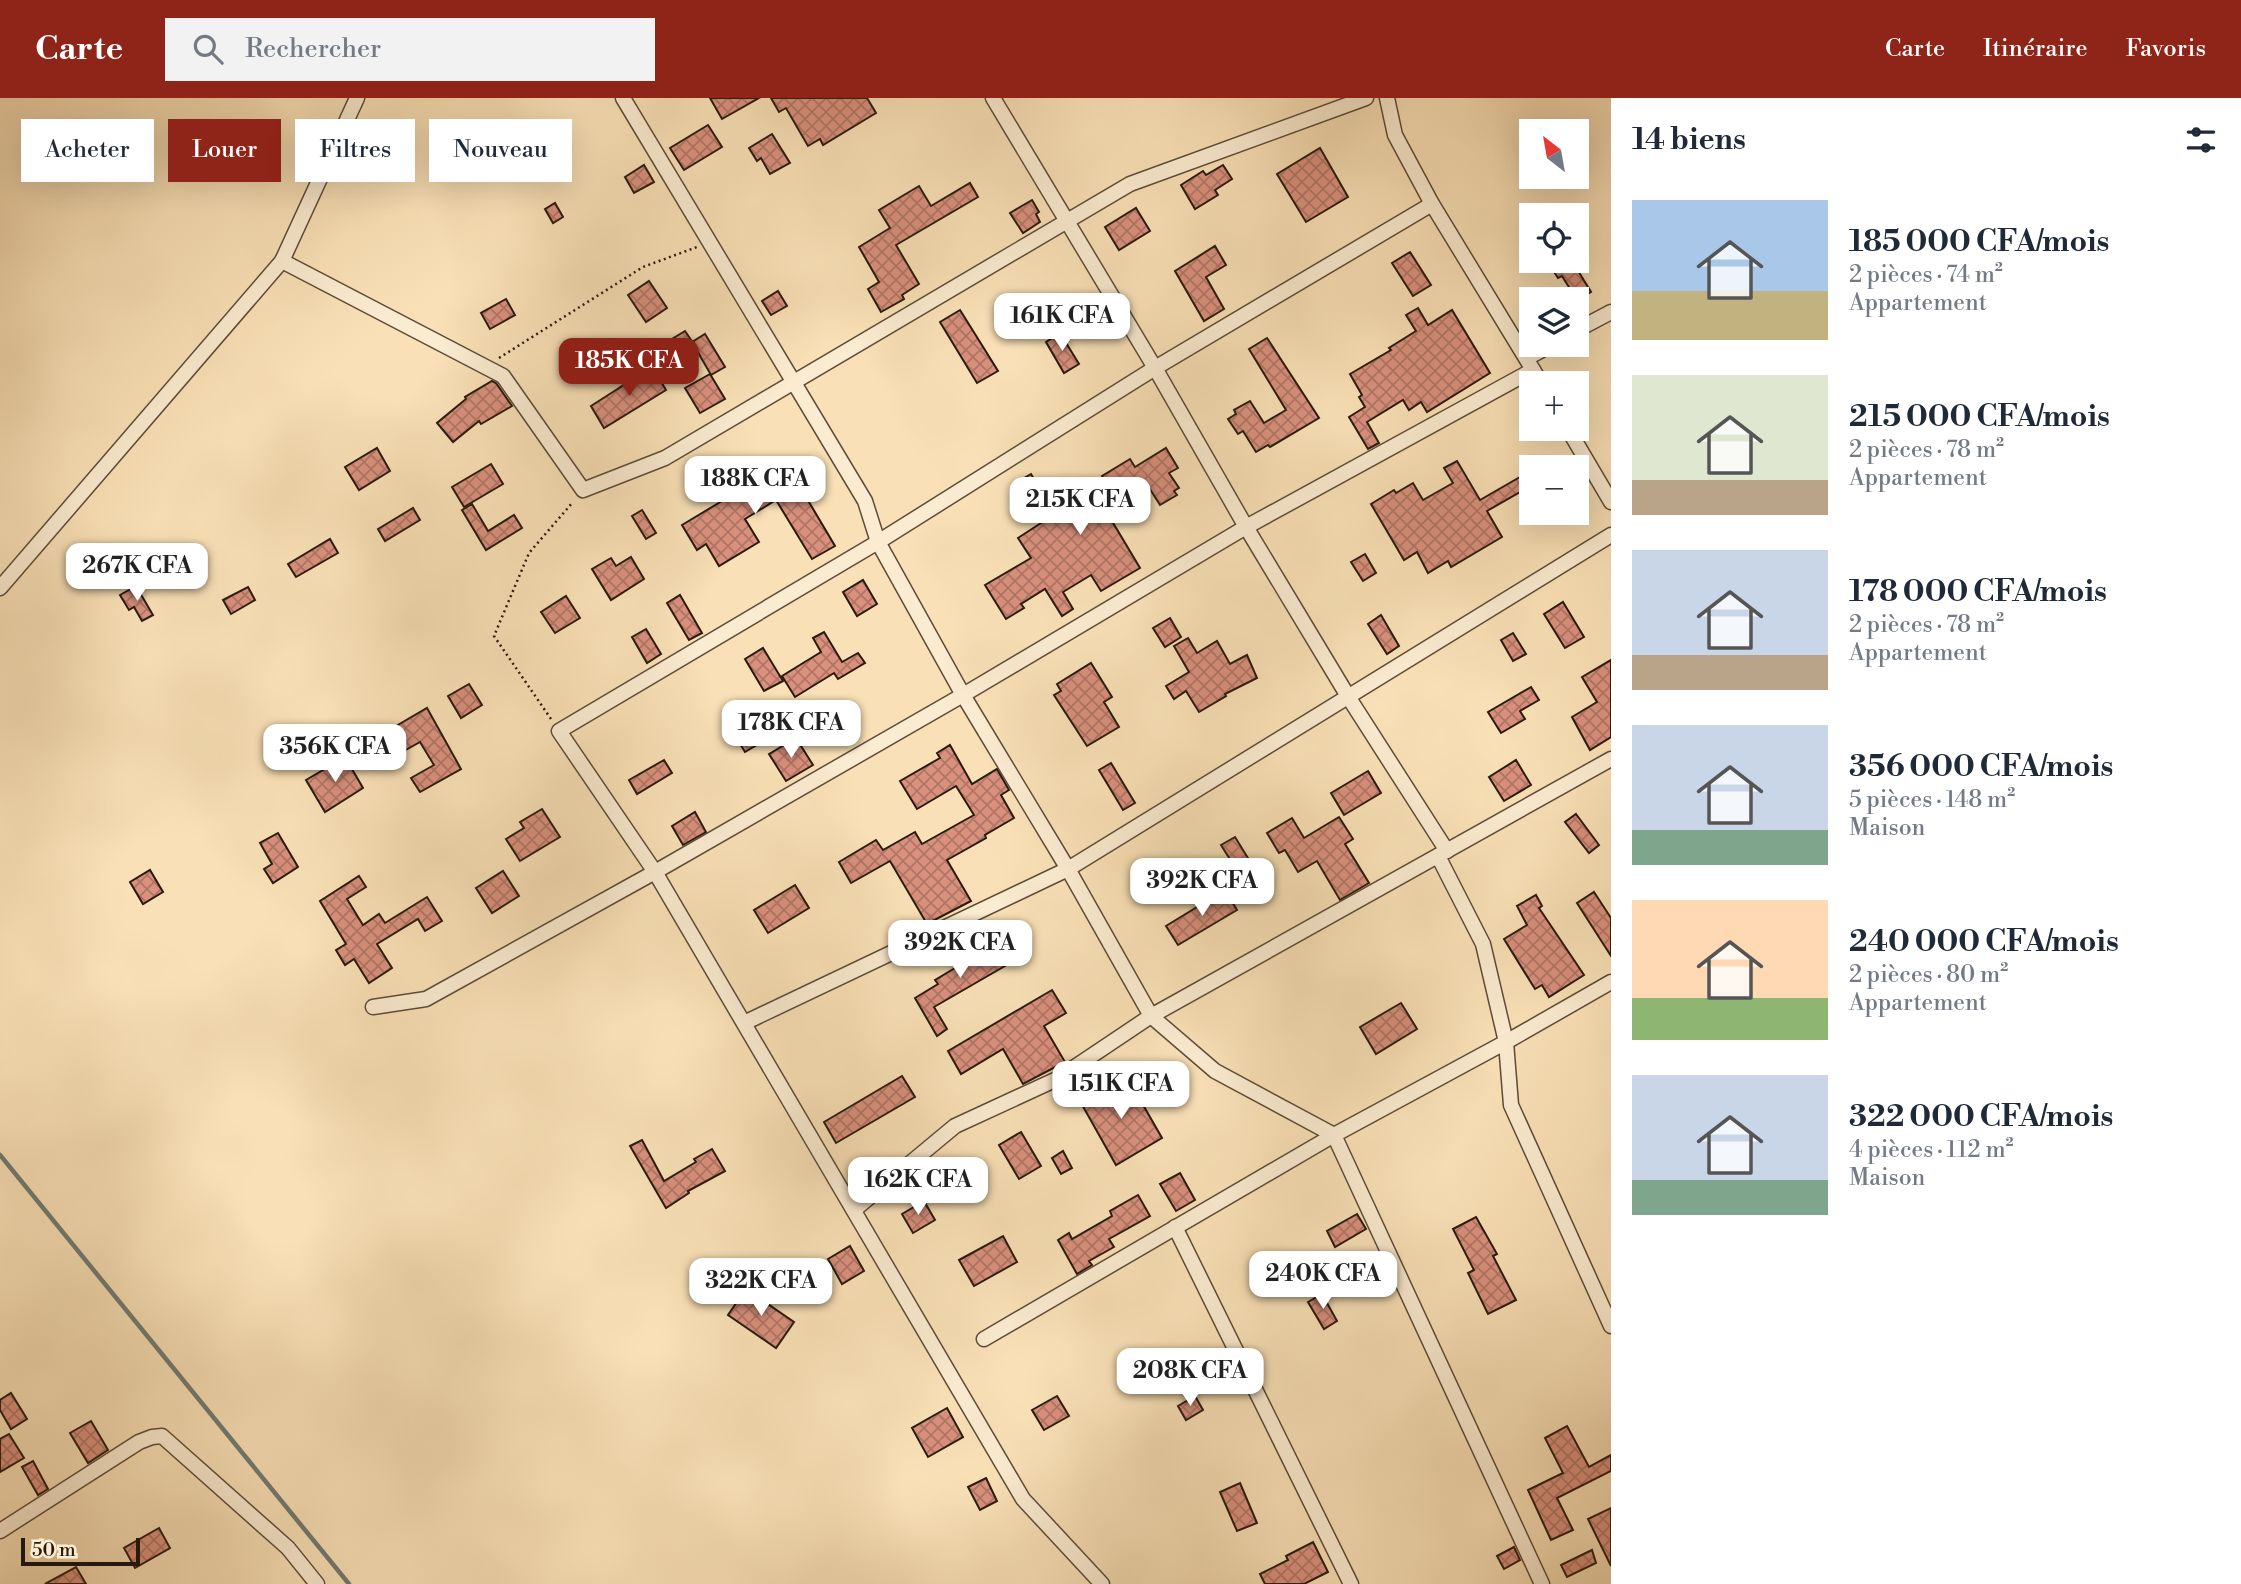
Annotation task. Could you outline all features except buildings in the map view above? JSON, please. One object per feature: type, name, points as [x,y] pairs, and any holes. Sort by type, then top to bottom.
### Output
[{"type":"street","points":[[0,588],[282,261],[357,98]]},
{"type":"street","points":[[623,98],[865,501],[878,542],[963,695],[1068,869],[1151,1016],[1215,1070],[1334,1135],[1542,1584]]},
{"type":"street","points":[[993,98],[1442,853],[1483,944],[1506,1042],[1511,1105],[1611,1326]]},
{"type":"street","points":[[282,261],[503,376],[583,490],[665,458],[1130,184],[1366,98]]},
{"type":"street","points":[[1387,98],[1395,135],[1432,204],[1534,371]]},
{"type":"street","points":[[1102,1584],[1023,1499],[655,872],[559,731],[878,542],[1155,368],[1432,204]]},
{"type":"street","points":[[1589,324],[1611,312]]},
{"type":"street","points":[[373,1007],[426,999],[655,872],[963,695],[1246,527],[1530,364],[1537,357]]},
{"type":"street","points":[[1575,441],[1611,502]]},
{"type":"street","points":[[744,1023],[1068,869],[1611,535]]},
{"type":"street","points":[[855,1210],[955,1126],[1057,1079],[1151,1016],[1611,759]]},
{"type":"street","points":[[985,1339],[1334,1135],[1611,982]]},
{"type":"street","points":[[1175,1227],[1351,1584]]},
{"type":"street","points":[[0,1531],[139,1442],[162,1436],[288,1548],[317,1584]]},
{"type":"path","points":[[485,367],[643,267],[709,243]]},
{"type":"path","points":[[559,731],[494,636],[529,553],[583,490]]},
{"type":"waterway","points":[[0,1155],[349,1584]]}]
